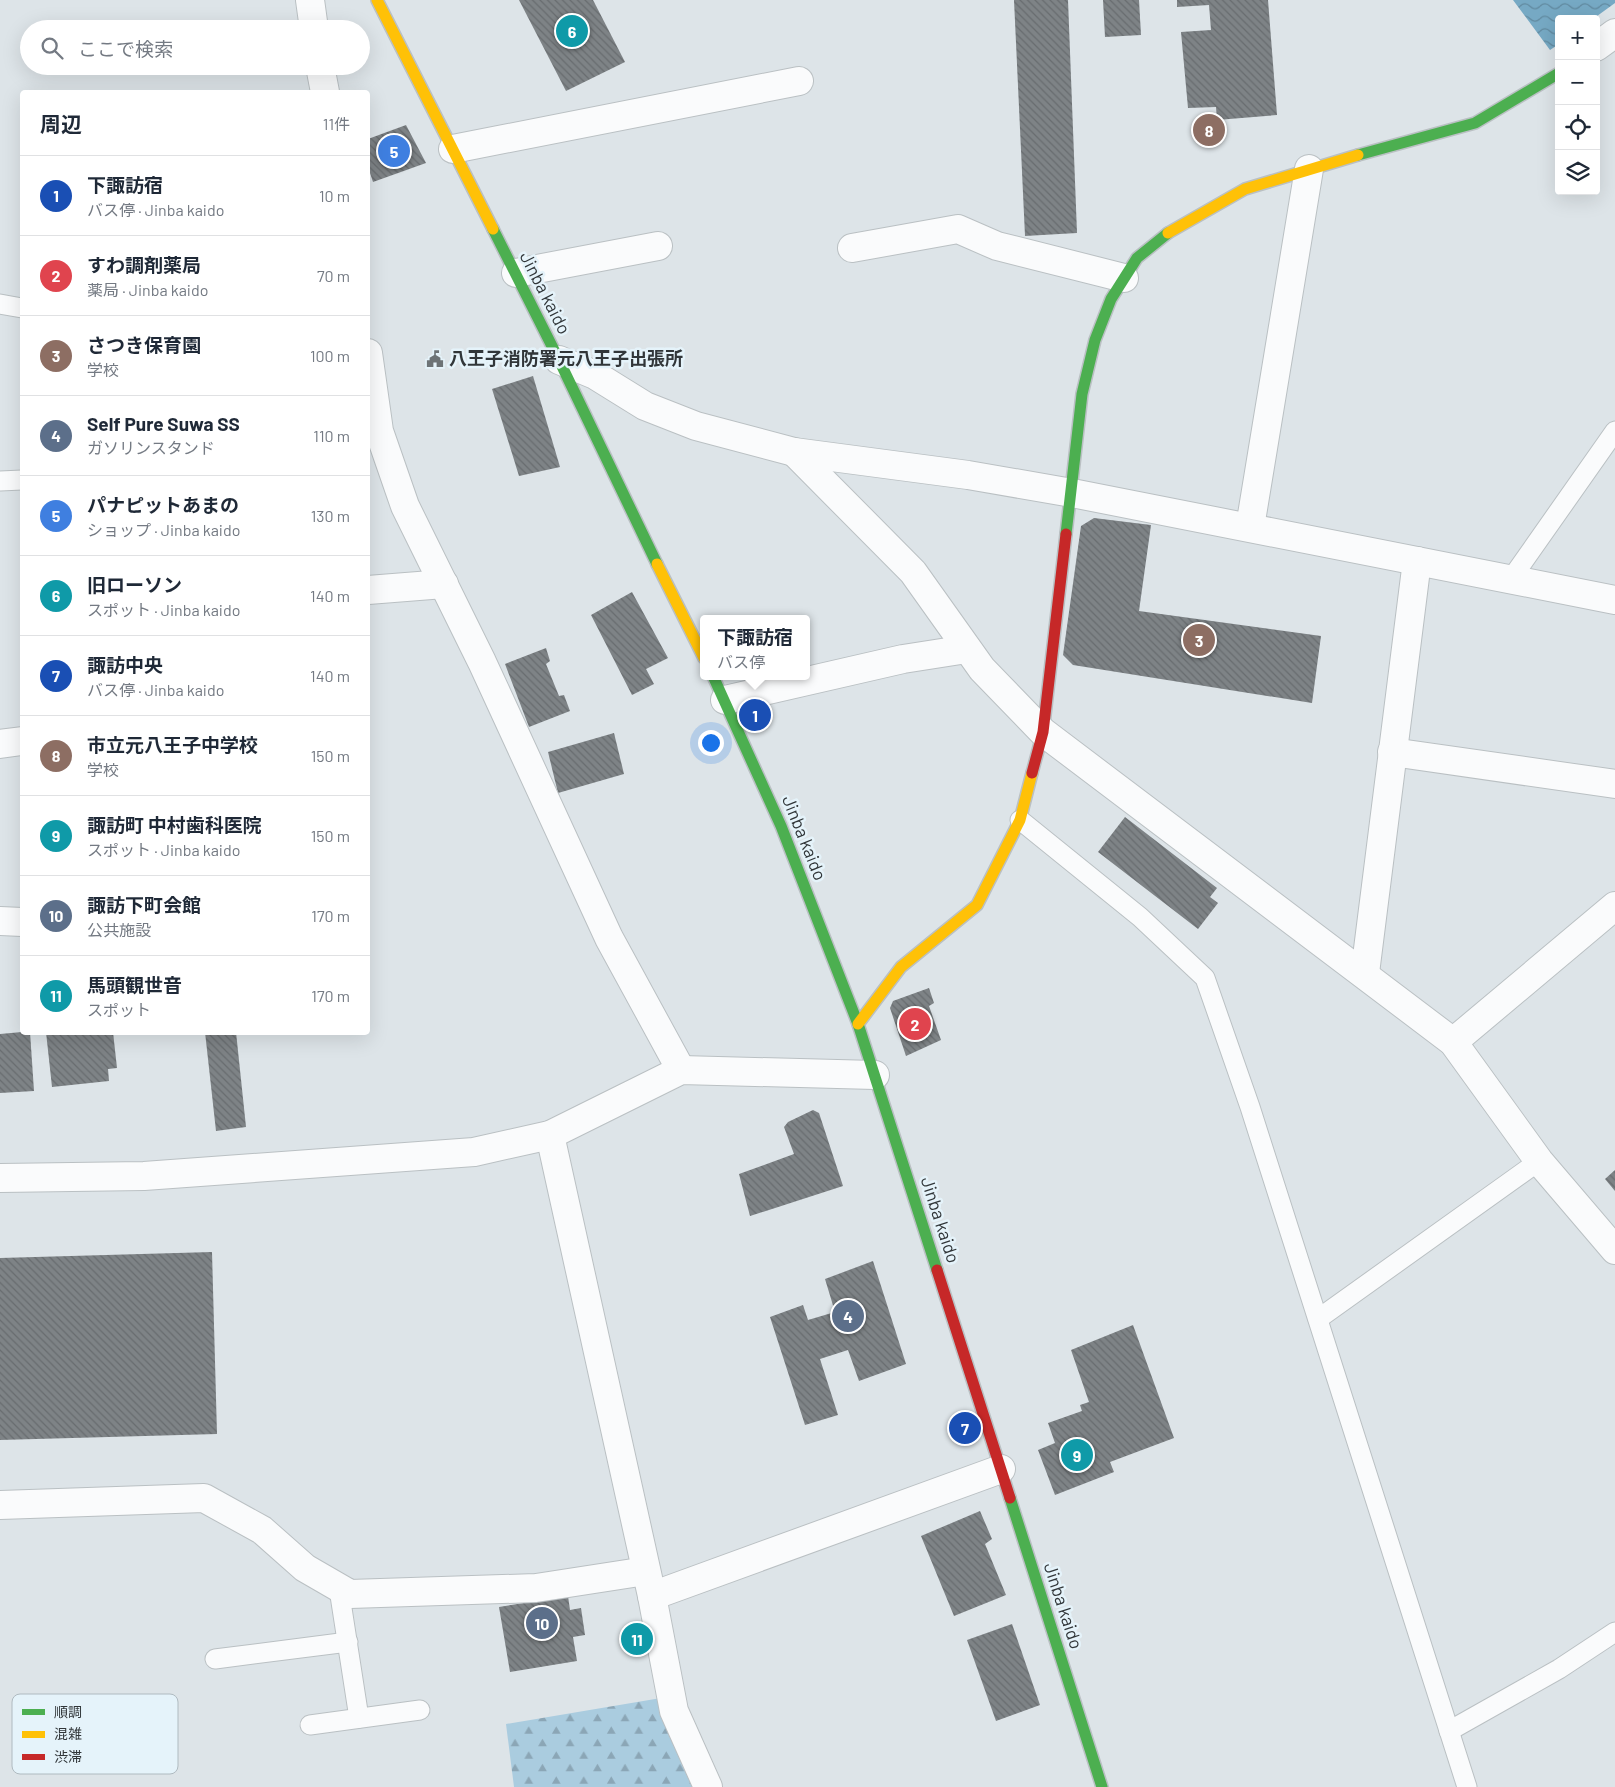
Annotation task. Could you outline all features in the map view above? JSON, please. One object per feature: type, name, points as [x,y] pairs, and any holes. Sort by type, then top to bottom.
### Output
[{"type":"main road","name":"Jinba kaido","points":[[377,0],[516,273],[631,514],[700,650]]},
{"type":"main road","points":[[858,1024],[901,967],[977,904],[1020,820],[1044,732],[1082,394],[1095,340],[1111,299],[1137,258],[1176,227],[1244,189],[1308,169],[1475,123],[1555,75]]},
{"type":"main road","name":"Jinba kaido","points":[[719,688],[781,826],[858,1024],[1102,1787]]},
{"type":"street","points":[[310,0],[313,20]]},
{"type":"street","points":[[1600,44],[1615,33]]},
{"type":"street","points":[[322,75],[325,90]]},
{"type":"street","points":[[452,149],[799,81]]},
{"type":"street","points":[[1250,527],[1308,169]]},
{"type":"street","points":[[852,248],[958,229],[998,246],[1124,278]]},
{"type":"street","points":[[516,273],[658,246]]},
{"type":"street","points":[[559,360],[595,375],[653,409],[696,426],[794,452],[968,475],[1072,493],[1615,600]]},
{"type":"street","points":[[370,394],[371,413],[405,506],[482,662],[609,938],[682,1070]]},
{"type":"street","points":[[794,452],[913,572],[982,669],[1044,732],[1365,973],[1453,1042],[1538,1161],[1615,1250]]},
{"type":"street","points":[[1365,973],[1417,561]]},
{"type":"street","points":[[370,590],[444,584]]},
{"type":"street","points":[[810,674],[967,649]]},
{"type":"street","points":[[719,688],[770,680]]},
{"type":"street","points":[[0,744],[20,741]]},
{"type":"street","points":[[1392,752],[1615,784]]},
{"type":"street","points":[[1453,1042],[1615,906]]},
{"type":"street","points":[[0,921],[20,922]]},
{"type":"street","points":[[0,1178],[144,1176],[474,1152],[550,1135],[682,1070],[875,1075]]},
{"type":"street","points":[[550,1135],[649,1583],[674,1711],[708,1787]]},
{"type":"street","points":[[0,1505],[204,1498],[262,1530],[305,1568],[350,1594],[536,1588],[649,1583],[1001,1470]]},
{"type":"lane","points":[[0,304],[20,308]]},
{"type":"lane","points":[[1511,579],[1615,431]]},
{"type":"lane","points":[[0,481],[20,480]]},
{"type":"lane","points":[[1020,820],[1140,916],[1204,978],[1250,1107],[1467,1787]]},
{"type":"lane","points":[[1318,1319],[1538,1161]]},
{"type":"lane","points":[[339,1589],[359,1718]]},
{"type":"lane","points":[[1449,1731],[1559,1669],[1615,1632]]},
{"type":"lane","points":[[215,1659],[348,1642]]},
{"type":"lane","points":[[310,1725],[420,1710]]},
{"type":"green space","points":[[661,1698],[697,1787],[514,1787],[506,1724]]},
{"type":"water","points":[[1513,0],[1615,0],[1615,3],[1598,15],[1555,15],[1555,47],[1550,50]]},
{"type":"building","points":[[519,0],[593,0],[625,62],[566,91]]},
{"type":"building","points":[[1014,0],[1068,0],[1077,233],[1025,236]]},
{"type":"building","points":[[1103,0],[1139,0],[1141,35],[1105,37]]},
{"type":"building","points":[[1177,0],[1268,0],[1277,115],[1217,120],[1216,107],[1188,108],[1181,32],[1211,30],[1209,5],[1177,7]]},
{"type":"building","points":[[406,125],[426,163],[373,182],[370,173],[370,138]]},
{"type":"building","points":[[533,376],[560,467],[519,476],[492,389]]},
{"type":"building","points":[[1094,518],[1151,525],[1139,611],[1321,636],[1312,703],[1073,665],[1063,655],[1081,526]]},
{"type":"building","points":[[632,592],[668,658],[646,669],[654,684],[632,695],[591,615]]},
{"type":"building","points":[[546,648],[550,661],[546,664],[559,696],[564,695],[570,711],[529,727],[505,664]]},
{"type":"building","points":[[614,733],[624,774],[558,793],[548,752]]},
{"type":"building","points":[[1125,817],[1217,888],[1210,897],[1218,903],[1198,929],[1098,852]]},
{"type":"building","points":[[929,988],[934,1003],[929,1006],[941,1040],[906,1056],[890,1008],[893,1001]]},
{"type":"building","points":[[20,1032],[20,1035],[30,1035],[34,1091],[0,1093],[0,1034]]},
{"type":"building","points":[[46,1035],[113,1035],[117,1068],[108,1069],[109,1081],[52,1087]]},
{"type":"building","points":[[205,1035],[236,1035],[246,1127],[216,1131]]},
{"type":"building","points":[[813,1110],[819,1113],[843,1186],[750,1216],[739,1174],[794,1154],[784,1127],[788,1122]]},
{"type":"building","points":[[1615,1170],[1615,1191],[1605,1179]]},
{"type":"building","points":[[212,1252],[217,1434],[0,1440],[0,1258]]},
{"type":"building","points":[[873,1261],[906,1364],[859,1381],[848,1350],[820,1359],[838,1415],[805,1425],[770,1317],[803,1305],[808,1320],[835,1312],[825,1279]]},
{"type":"building","points":[[1133,1325],[1174,1438],[1110,1462],[1114,1472],[1055,1495],[1038,1450],[1055,1443],[1048,1423],[1082,1411],[1080,1405],[1089,1402],[1071,1350]]},
{"type":"building","points":[[980,1511],[992,1539],[985,1544],[1006,1595],[954,1616],[921,1536]]},
{"type":"building","points":[[568,1596],[570,1610],[581,1608],[585,1635],[573,1637],[577,1661],[510,1672],[499,1607]]},
{"type":"building","points":[[1012,1624],[1040,1705],[996,1721],[967,1640]]},
{"type":"traffic: fast","points":[[1358,155],[1475,123],[1555,75]]},
{"type":"traffic: fast","points":[[493,229],[559,360],[657,564]]},
{"type":"traffic: fast","points":[[1066,534],[1082,394],[1095,340],[1111,299],[1137,258],[1168,233]]},
{"type":"traffic: fast","points":[[715,680],[781,826],[858,1024],[937,1270]]},
{"type":"traffic: fast","points":[[1010,1498],[1102,1787]]},
{"type":"traffic: slow","points":[[377,0],[493,229]]},
{"type":"traffic: slow","points":[[1168,233],[1245,189],[1358,155]]},
{"type":"traffic: slow","points":[[657,564],[700,650]]},
{"type":"traffic: slow","points":[[858,1024],[901,967],[977,905],[1020,820],[1032,773]]},
{"type":"traffic: jam","points":[[1032,773],[1043,732],[1066,534]]},
{"type":"traffic: jam","points":[[937,1270],[1010,1498]]},
{"type":"place","name":"旧ローソン","points":[[572,31]]},
{"type":"place","name":"市立元八王子中学校","points":[[1209,130]]},
{"type":"place","name":"パナピットあまの","points":[[394,151]]},
{"type":"place","name":"八王子消防署元八王子出張所","points":[[435,359]]},
{"type":"place","name":"さつき保育園","points":[[1199,640]]},
{"type":"place","name":"下諏訪宿","points":[[755,715]]},
{"type":"place","name":"すわ調剤薬局","points":[[915,1024]]},
{"type":"place","name":"Self Pure Suwa SS","points":[[848,1316]]},
{"type":"place","name":"諏訪中央","points":[[965,1428]]},
{"type":"place","name":"諏訪町 中村歯科医院","points":[[1077,1455]]},
{"type":"place","name":"諏訪下町会館","points":[[542,1623]]},
{"type":"place","name":"馬頭観世音","points":[[637,1639]]}]
